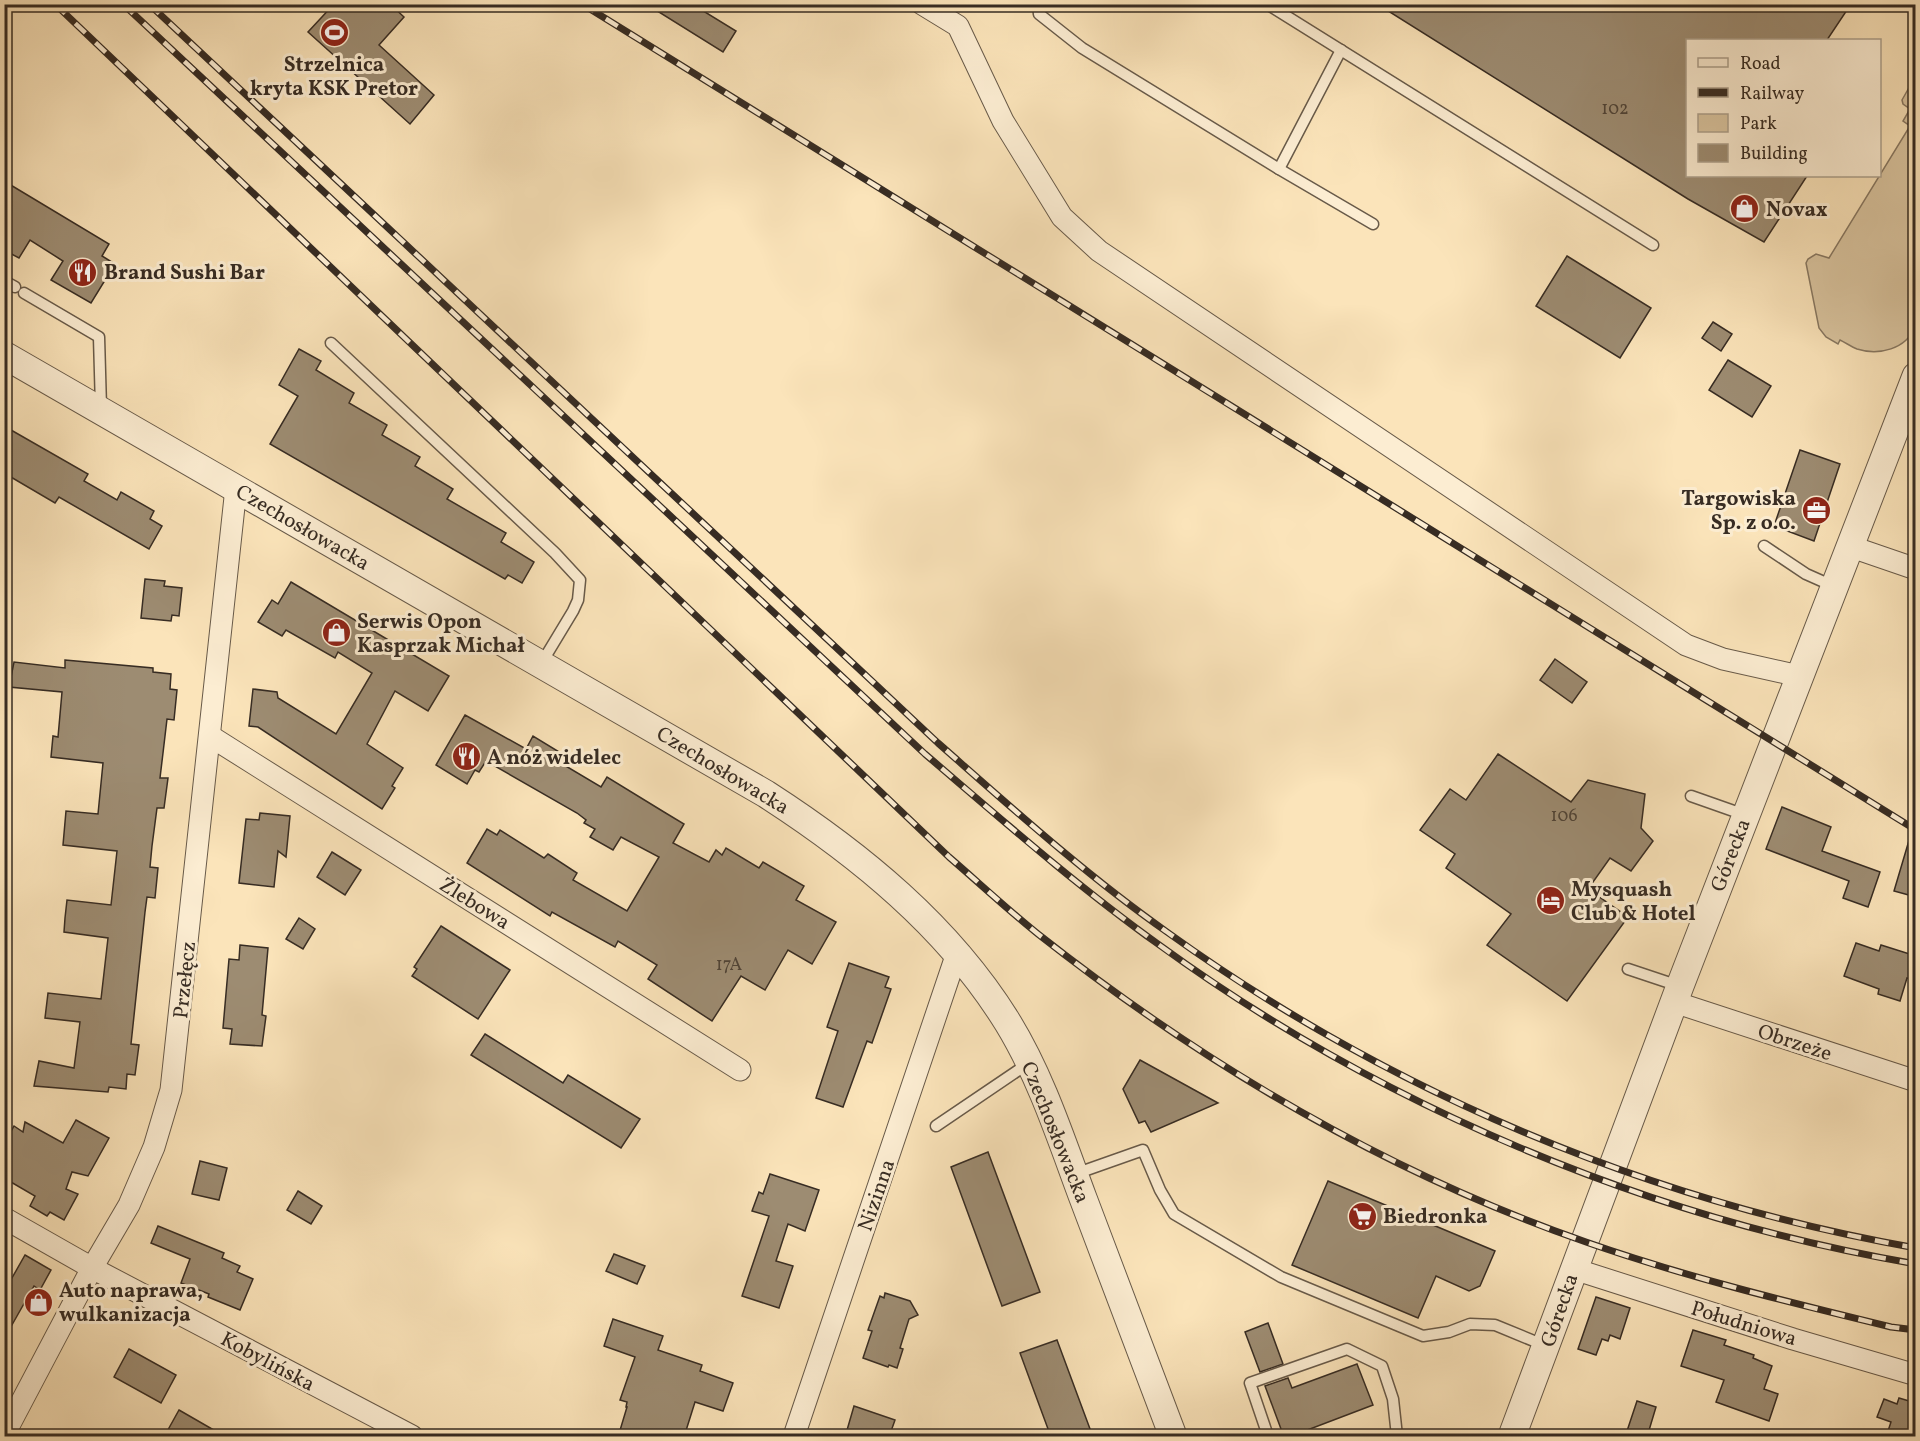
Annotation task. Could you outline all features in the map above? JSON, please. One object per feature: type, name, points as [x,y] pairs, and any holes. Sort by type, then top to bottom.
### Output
[{"type":"street","points":[[922,4],[958,26],[1003,121],[1062,217],[1099,251],[1686,645],[1723,659],[1799,676]]},
{"type":"street","name":"Czechosłowacka","points":[[4,355],[766,794],[796,813],[883,880],[957,953],[1001,1013],[1029,1063],[1074,1174],[1173,1437]]},
{"type":"street","name":"Górecka","points":[[1512,1437],[1677,994],[1916,376]]},
{"type":"street","name":"Przełęcz","points":[[4,1435],[92,1268],[129,1205],[154,1147],[171,1090],[236,488]]},
{"type":"street","points":[[1850,546],[1916,569]]},
{"type":"street","name":"Żlebowa","points":[[210,736],[741,1070]]},
{"type":"street","name":"Nizinna","points":[[794,1437],[957,953]]},
{"type":"street","name":"Obrzeże","points":[[1677,994],[1916,1081]]},
{"type":"street","name":"Kobylińska","points":[[4,1218],[92,1268],[412,1437]]},
{"type":"street","name":"Południowa","points":[[1574,1269],[1793,1339],[1916,1375]]},
{"type":"lane","points":[[1038,4],[1039,14],[1082,48],[1373,224]]},
{"type":"lane","points":[[1267,4],[1653,245]]},
{"type":"lane","points":[[1279,169],[1341,50]]},
{"type":"lane","points":[[4,281],[99,337],[101,411]]},
{"type":"lane","points":[[331,343],[555,553],[580,580],[578,600],[573,611],[541,664]]},
{"type":"lane","points":[[1764,546],[1806,574],[1833,587]]},
{"type":"lane","points":[[1691,796],[1745,816]]},
{"type":"lane","points":[[1628,969],[1677,994]]},
{"type":"lane","points":[[936,1126],[1029,1063]]},
{"type":"lane","points":[[1074,1174],[1143,1150],[1160,1190],[1174,1214],[1281,1276],[1423,1336],[1449,1332],[1470,1323],[1495,1325],[1547,1346]]},
{"type":"lane","points":[[1268,1437],[1250,1383],[1347,1349],[1382,1366],[1393,1399],[1397,1437]]},
{"type":"green space","points":[[1915,77],[1915,327],[1905,341],[1891,349],[1865,351],[1840,340],[1838,344],[1826,337],[1819,328],[1806,263],[1816,254],[1829,258],[1879,177],[1881,177],[1881,173],[1910,126],[1903,121],[1910,109],[1903,104],[1902,100]]},
{"type":"building","points":[[334,4],[390,4],[404,17],[379,45],[434,95],[410,124],[308,32]]},
{"type":"building","points":[[646,4],[692,4],[736,31],[723,52]]},
{"type":"building","points":[[1377,4],[1851,4],[1828,39],[1686,39],[1686,177],[1806,177],[1764,242],[1688,199]]},
{"type":"building","points":[[4,181],[109,244],[102,256],[115,264],[91,303],[51,280],[63,261],[30,240],[19,258],[4,250]]},
{"type":"building","points":[[1567,256],[1651,308],[1620,358],[1536,306]]},
{"type":"building","points":[[1713,322],[1732,334],[1721,351],[1702,338]]},
{"type":"building","points":[[299,349],[321,361],[316,370],[354,393],[349,403],[387,425],[382,435],[420,457],[415,466],[453,489],[447,499],[506,533],[501,542],[534,562],[522,583],[508,575],[505,579],[270,444],[298,396],[279,385]]},
{"type":"building","points":[[1728,360],[1771,386],[1752,417],[1709,390]]},
{"type":"building","points":[[4,426],[88,474],[84,481],[117,500],[121,492],[154,511],[150,519],[162,526],[149,549],[59,497],[55,503],[4,473]]},
{"type":"building","points":[[1800,450],[1840,464],[1814,541],[1774,526]]},
{"type":"building","points":[[145,579],[165,581],[164,586],[182,588],[179,616],[172,615],[171,621],[141,618]]},
{"type":"building","points":[[291,582],[449,676],[428,711],[395,691],[367,744],[403,768],[392,786],[395,788],[382,809],[258,727],[249,726],[253,689],[277,692],[278,698],[336,734],[372,673],[338,652],[335,658],[286,630],[282,636],[258,622],[272,600],[278,604]]},
{"type":"building","points":[[1555,659],[1587,682],[1572,703],[1540,680]]},
{"type":"building","points":[[65,660],[153,668],[153,672],[171,674],[170,689],[177,690],[174,720],[167,719],[160,778],[168,778],[164,808],[157,808],[152,846],[150,867],[158,868],[155,898],[147,897],[145,912],[131,1044],[139,1045],[135,1075],[127,1074],[126,1089],[109,1087],[108,1092],[34,1086],[39,1061],[74,1068],[80,1022],[45,1018],[48,993],[101,999],[108,938],[64,932],[65,918],[67,900],[111,905],[117,851],[63,845],[66,811],[98,814],[103,763],[51,757],[53,736],[58,737],[62,692],[9,687],[14,662],[65,668]]},
{"type":"building","points":[[465,715],[526,749],[533,736],[569,758],[564,765],[601,787],[607,777],[684,824],[673,843],[709,862],[716,850],[722,855],[726,848],[759,868],[763,862],[804,886],[796,900],[836,922],[812,964],[788,950],[765,990],[741,976],[712,1021],[648,979],[657,965],[618,941],[615,947],[552,912],[550,916],[467,863],[487,829],[497,835],[500,830],[544,858],[548,854],[577,873],[573,880],[627,911],[659,857],[621,837],[613,850],[590,837],[595,829],[584,823],[586,820],[577,813],[486,761],[479,772],[475,770],[467,784],[436,765]]},
{"type":"building","points":[[1498,754],[1571,802],[1588,780],[1645,794],[1641,828],[1653,841],[1631,871],[1610,858],[1588,889],[1628,917],[1567,1001],[1487,945],[1511,914],[1446,868],[1455,854],[1420,830],[1450,789],[1466,800]]},
{"type":"building","points":[[1782,807],[1831,827],[1822,851],[1880,872],[1868,907],[1843,898],[1849,881],[1766,849]]},
{"type":"building","points":[[260,813],[290,816],[286,857],[278,851],[274,887],[239,883],[246,819],[259,820]]},
{"type":"building","points":[[1910,837],[1916,837],[1916,897],[1894,891]]},
{"type":"building","points":[[332,852],[361,870],[345,895],[317,877]]},
{"type":"building","points":[[299,918],[315,929],[303,949],[286,939]]},
{"type":"building","points":[[441,926],[510,970],[478,1019],[412,976],[417,969],[414,967]]},
{"type":"building","points":[[1856,943],[1879,951],[1881,945],[1916,956],[1916,981],[1907,978],[1900,1001],[1878,994],[1879,989],[1844,976]]},
{"type":"building","points":[[240,945],[268,948],[262,1015],[266,1016],[262,1046],[230,1044],[232,1029],[223,1028],[229,959],[239,960]]},
{"type":"building","points":[[849,963],[889,977],[885,987],[891,989],[872,1043],[867,1041],[843,1107],[816,1098],[838,1031],[827,1027]]},
{"type":"building","points":[[485,1034],[563,1083],[568,1075],[640,1119],[621,1148],[471,1055]]},
{"type":"building","points":[[1140,1060],[1218,1103],[1151,1132],[1145,1121],[1139,1123],[1123,1089]]},
{"type":"building","points":[[76,1120],[109,1138],[88,1176],[72,1172],[66,1189],[78,1194],[64,1220],[50,1212],[47,1216],[30,1206],[35,1196],[4,1178],[4,1144],[14,1126],[23,1132],[25,1122],[63,1143]]},
{"type":"building","points":[[988,1152],[1040,1292],[1002,1306],[951,1167]]},
{"type":"building","points":[[200,1161],[227,1168],[219,1200],[192,1194]]},
{"type":"building","points":[[770,1174],[819,1190],[805,1231],[788,1224],[776,1261],[793,1266],[779,1308],[742,1296],[769,1216],[752,1211],[759,1192],[763,1194]]},
{"type":"building","name":"Biedronka","points":[[1328,1181],[1495,1251],[1480,1286],[1469,1291],[1436,1276],[1418,1318],[1292,1265]]},
{"type":"building","points":[[298,1191],[322,1206],[311,1224],[287,1210]]},
{"type":"building","points":[[158,1226],[224,1253],[222,1258],[240,1266],[237,1272],[253,1279],[240,1310],[181,1283],[190,1259],[151,1243]]},
{"type":"building","points":[[614,1254],[645,1266],[637,1284],[606,1271]]},
{"type":"building","points":[[25,1255],[51,1270],[40,1290],[34,1286],[4,1339],[4,1292]]},
{"type":"building","points":[[885,1293],[910,1301],[918,1315],[909,1319],[900,1348],[903,1349],[897,1368],[863,1358],[872,1331],[868,1330],[880,1296],[884,1298]]},
{"type":"building","points":[[1596,1297],[1630,1308],[1620,1339],[1610,1335],[1608,1341],[1602,1339],[1596,1355],[1578,1349]]},
{"type":"building","points":[[613,1319],[663,1336],[658,1350],[702,1365],[700,1371],[733,1383],[723,1411],[695,1402],[684,1437],[618,1437],[627,1407],[627,1402],[620,1400],[635,1357],[604,1346]]},
{"type":"building","points":[[1268,1323],[1283,1364],[1260,1372],[1245,1332]]},
{"type":"building","points":[[1693,1330],[1726,1340],[1724,1345],[1754,1355],[1753,1358],[1772,1366],[1764,1389],[1778,1394],[1769,1421],[1716,1402],[1724,1380],[1681,1366]]},
{"type":"building","points":[[1057,1340],[1093,1437],[1051,1437],[1020,1353]]},
{"type":"building","points":[[129,1349],[176,1375],[161,1403],[114,1377]]},
{"type":"building","points":[[1357,1364],[1373,1405],[1284,1437],[1265,1386],[1288,1378],[1292,1388]]},
{"type":"building","points":[[1899,1398],[1916,1403],[1916,1437],[1886,1437],[1891,1422],[1877,1417],[1884,1399],[1897,1404]]},
{"type":"building","points":[[1637,1401],[1656,1407],[1647,1437],[1625,1437]]},
{"type":"building","points":[[854,1406],[895,1420],[889,1437],[845,1437]]},
{"type":"building","points":[[179,1410],[226,1437],[164,1437]]},
{"type":"railway","points":[[55,4],[949,857],[1026,925],[1101,982],[1165,1027],[1300,1111],[1369,1149],[1512,1214],[1586,1242],[1699,1278],[1891,1327],[1916,1330]]},
{"type":"railway","points":[[123,4],[925,754],[1069,876],[1158,944],[1243,1002],[1332,1055],[1424,1104],[1519,1147],[1616,1185],[1715,1217],[1815,1244],[1916,1264]]},
{"type":"railway","points":[[149,4],[938,743],[1078,864],[1167,932],[1252,989],[1339,1042],[1430,1089],[1524,1132],[1619,1169],[1717,1201],[1816,1227],[1916,1248]]},
{"type":"railway","points":[[582,4],[1916,830]]},
{"type":"place","name":"Strzelnica kryta KSK Pretor","points":[[334,33]]},
{"type":"place","name":"Novax","points":[[1745,209]]},
{"type":"place","name":"Brand Sushi Bar","points":[[83,272]]},
{"type":"place","name":"Targowiska Sp. z o.o.","points":[[1817,510]]},
{"type":"place","name":"Serwis Opon Kasprzak Michał","points":[[336,633]]},
{"type":"place","name":"A nóż widelec","points":[[466,757]]},
{"type":"place","name":"Mysquash Club & Hotel","points":[[1550,901]]},
{"type":"place","name":"Biedronka","points":[[1362,1216]]},
{"type":"place","name":"Auto naprawa, wulkanizacja","points":[[38,1302]]}]
